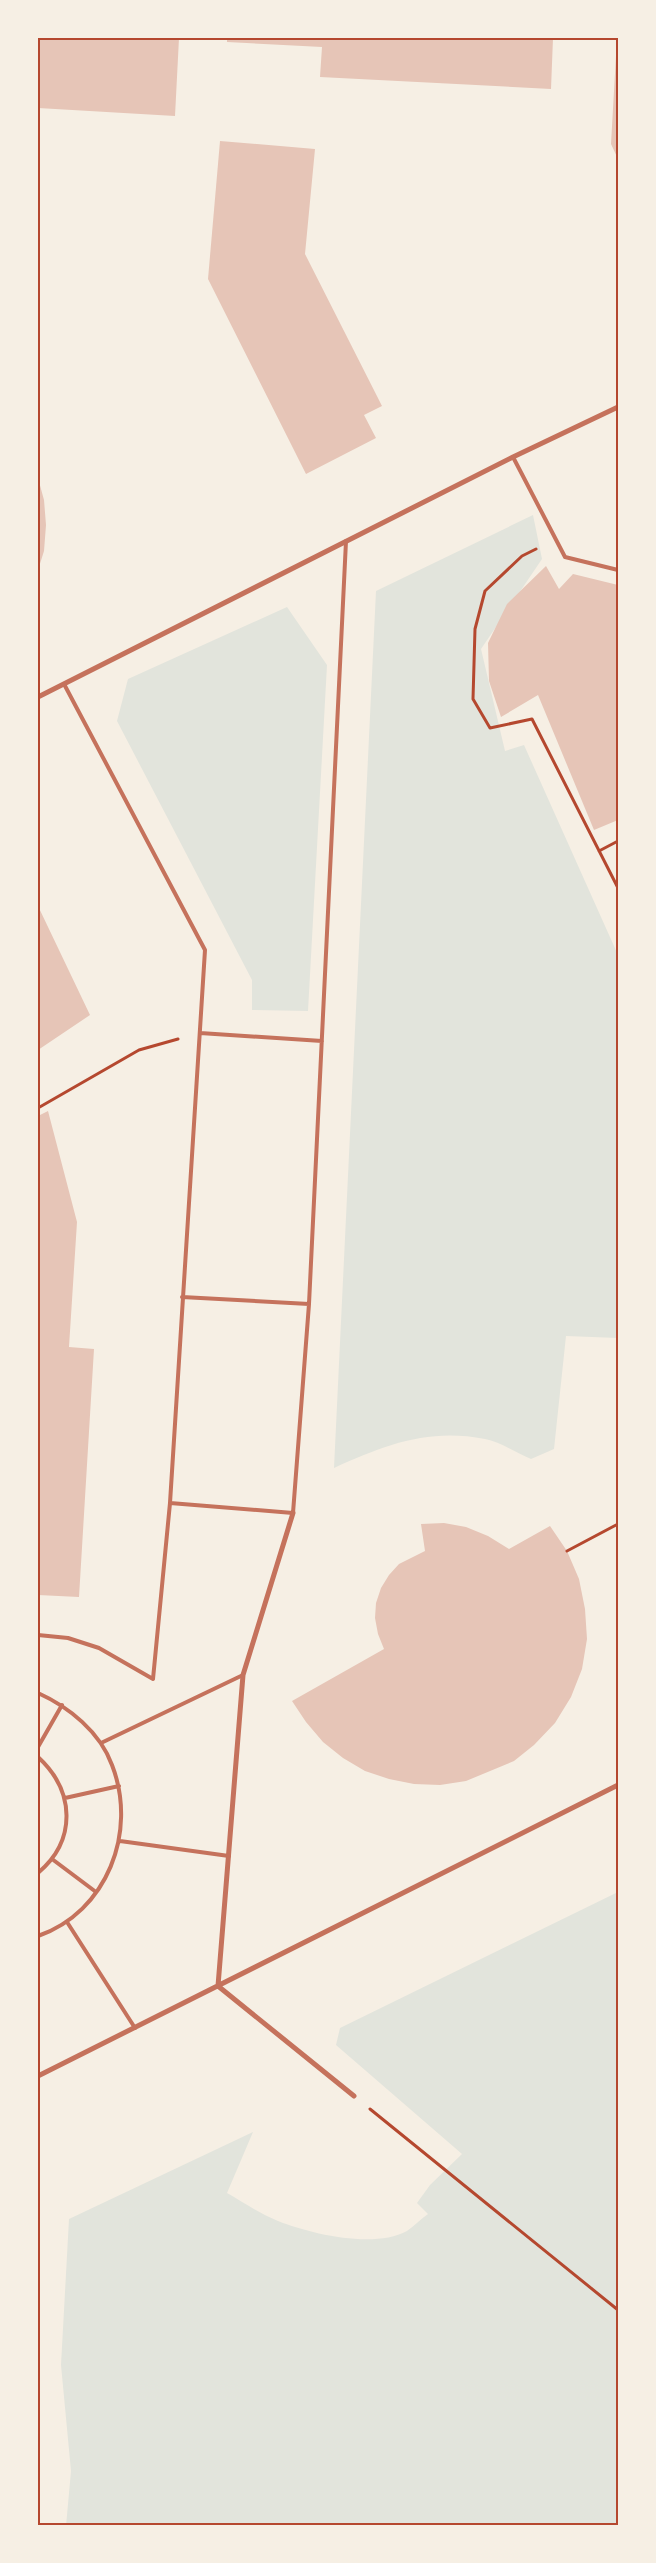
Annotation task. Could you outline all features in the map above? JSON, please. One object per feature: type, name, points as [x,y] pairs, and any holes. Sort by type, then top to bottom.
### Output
[{"type":"street","points":[[38,697],[513,457],[618,407]]},
{"type":"street","points":[[218,1986],[243,1675],[293,1513]]},
{"type":"street","points":[[38,2076],[618,1785]]},
{"type":"street","points":[[218,1986],[354,2096]]},
{"type":"lane","points":[[513,457],[565,556],[618,570]]},
{"type":"lane","points":[[170,1503],[293,1513],[309,1304],[346,541]]},
{"type":"lane","points":[[38,1634],[68,1638],[99,1648],[153,1679],[170,1503],[205,950],[64,684]]},
{"type":"lane","points":[[200,1033],[322,1041]]},
{"type":"lane","points":[[182,1297],[309,1304]]},
{"type":"lane","points":[[101,1743],[243,1675]]},
{"type":"lane","points":[[38,1693],[62,1705],[82,1721],[101,1743],[112,1764],[118,1786],[122,1815],[120,1841],[112,1865],[96,1892],[67,1922],[38,1936]]},
{"type":"lane","points":[[38,1747],[62,1705]]},
{"type":"lane","points":[[38,1756],[50,1768],[61,1785],[65,1798],[66,1826],[60,1846],[52,1859],[38,1873]]},
{"type":"lane","points":[[65,1798],[118,1786]]},
{"type":"lane","points":[[120,1841],[229,1856]]},
{"type":"lane","points":[[52,1859],[96,1892]]},
{"type":"lane","points":[[67,1922],[135,2028]]},
{"type":"path","points":[[557,538],[522,556],[485,591],[475,629],[473,698],[490,728],[532,719],[618,888]]},
{"type":"path","points":[[599,851],[618,841]]},
{"type":"path","points":[[38,1108],[140,1050],[200,1033]]},
{"type":"path","points":[[566,1551],[618,1524]]},
{"type":"path","points":[[354,2096],[618,2310]]},
{"type":"shaded area","points":[[533,515],[542,559],[481,649],[505,751],[524,745],[618,955],[618,1338],[566,1336],[554,1449],[531,1459],[491,1440],[464,1436],[426,1437],[371,1452],[334,1468],[376,591]]},
{"type":"shaded area","points":[[287,607],[327,665],[308,1011],[252,1010],[252,980],[117,721],[128,679]]},
{"type":"shaded area","points":[[618,1892],[618,2525],[66,2526],[71,2471],[61,2365],[69,2219],[253,2132],[227,2193],[271,2218],[307,2231],[325,2235],[342,2238],[378,2239],[407,2231],[428,2214],[417,2203],[430,2185],[462,2154],[336,2045],[340,2028]]},
{"type":"building","points":[[38,38],[179,38],[175,116],[38,108]]},
{"type":"building","points":[[227,38],[553,38],[551,89],[320,77],[322,47],[227,42]]},
{"type":"building","points":[[618,38],[618,159],[611,144]]},
{"type":"building","points":[[220,141],[315,149],[305,254],[382,406],[364,415],[376,438],[306,474],[208,279]]},
{"type":"building","points":[[38,478],[44,500],[46,525],[44,551],[38,570]]},
{"type":"building","points":[[546,566],[559,589],[573,574],[618,585],[618,820],[594,830],[538,695],[501,717],[489,681],[488,643],[507,604]]},
{"type":"building","points":[[38,906],[90,1015],[38,1050]]},
{"type":"building","points":[[48,1111],[77,1222],[69,1347],[94,1349],[79,1597],[38,1595],[38,1116]]},
{"type":"building","points":[[444,1523],[466,1527],[488,1536],[509,1549],[550,1526],[567,1551],[579,1579],[585,1609],[587,1639],[582,1669],[571,1697],[555,1723],[534,1745],[514,1761],[466,1781],[440,1785],[414,1784],[389,1779],[365,1771],[343,1758],[323,1742],[292,1701],[384,1649],[378,1634],[375,1618],[376,1603],[381,1588],[399,1564],[425,1551],[421,1524]]}]
